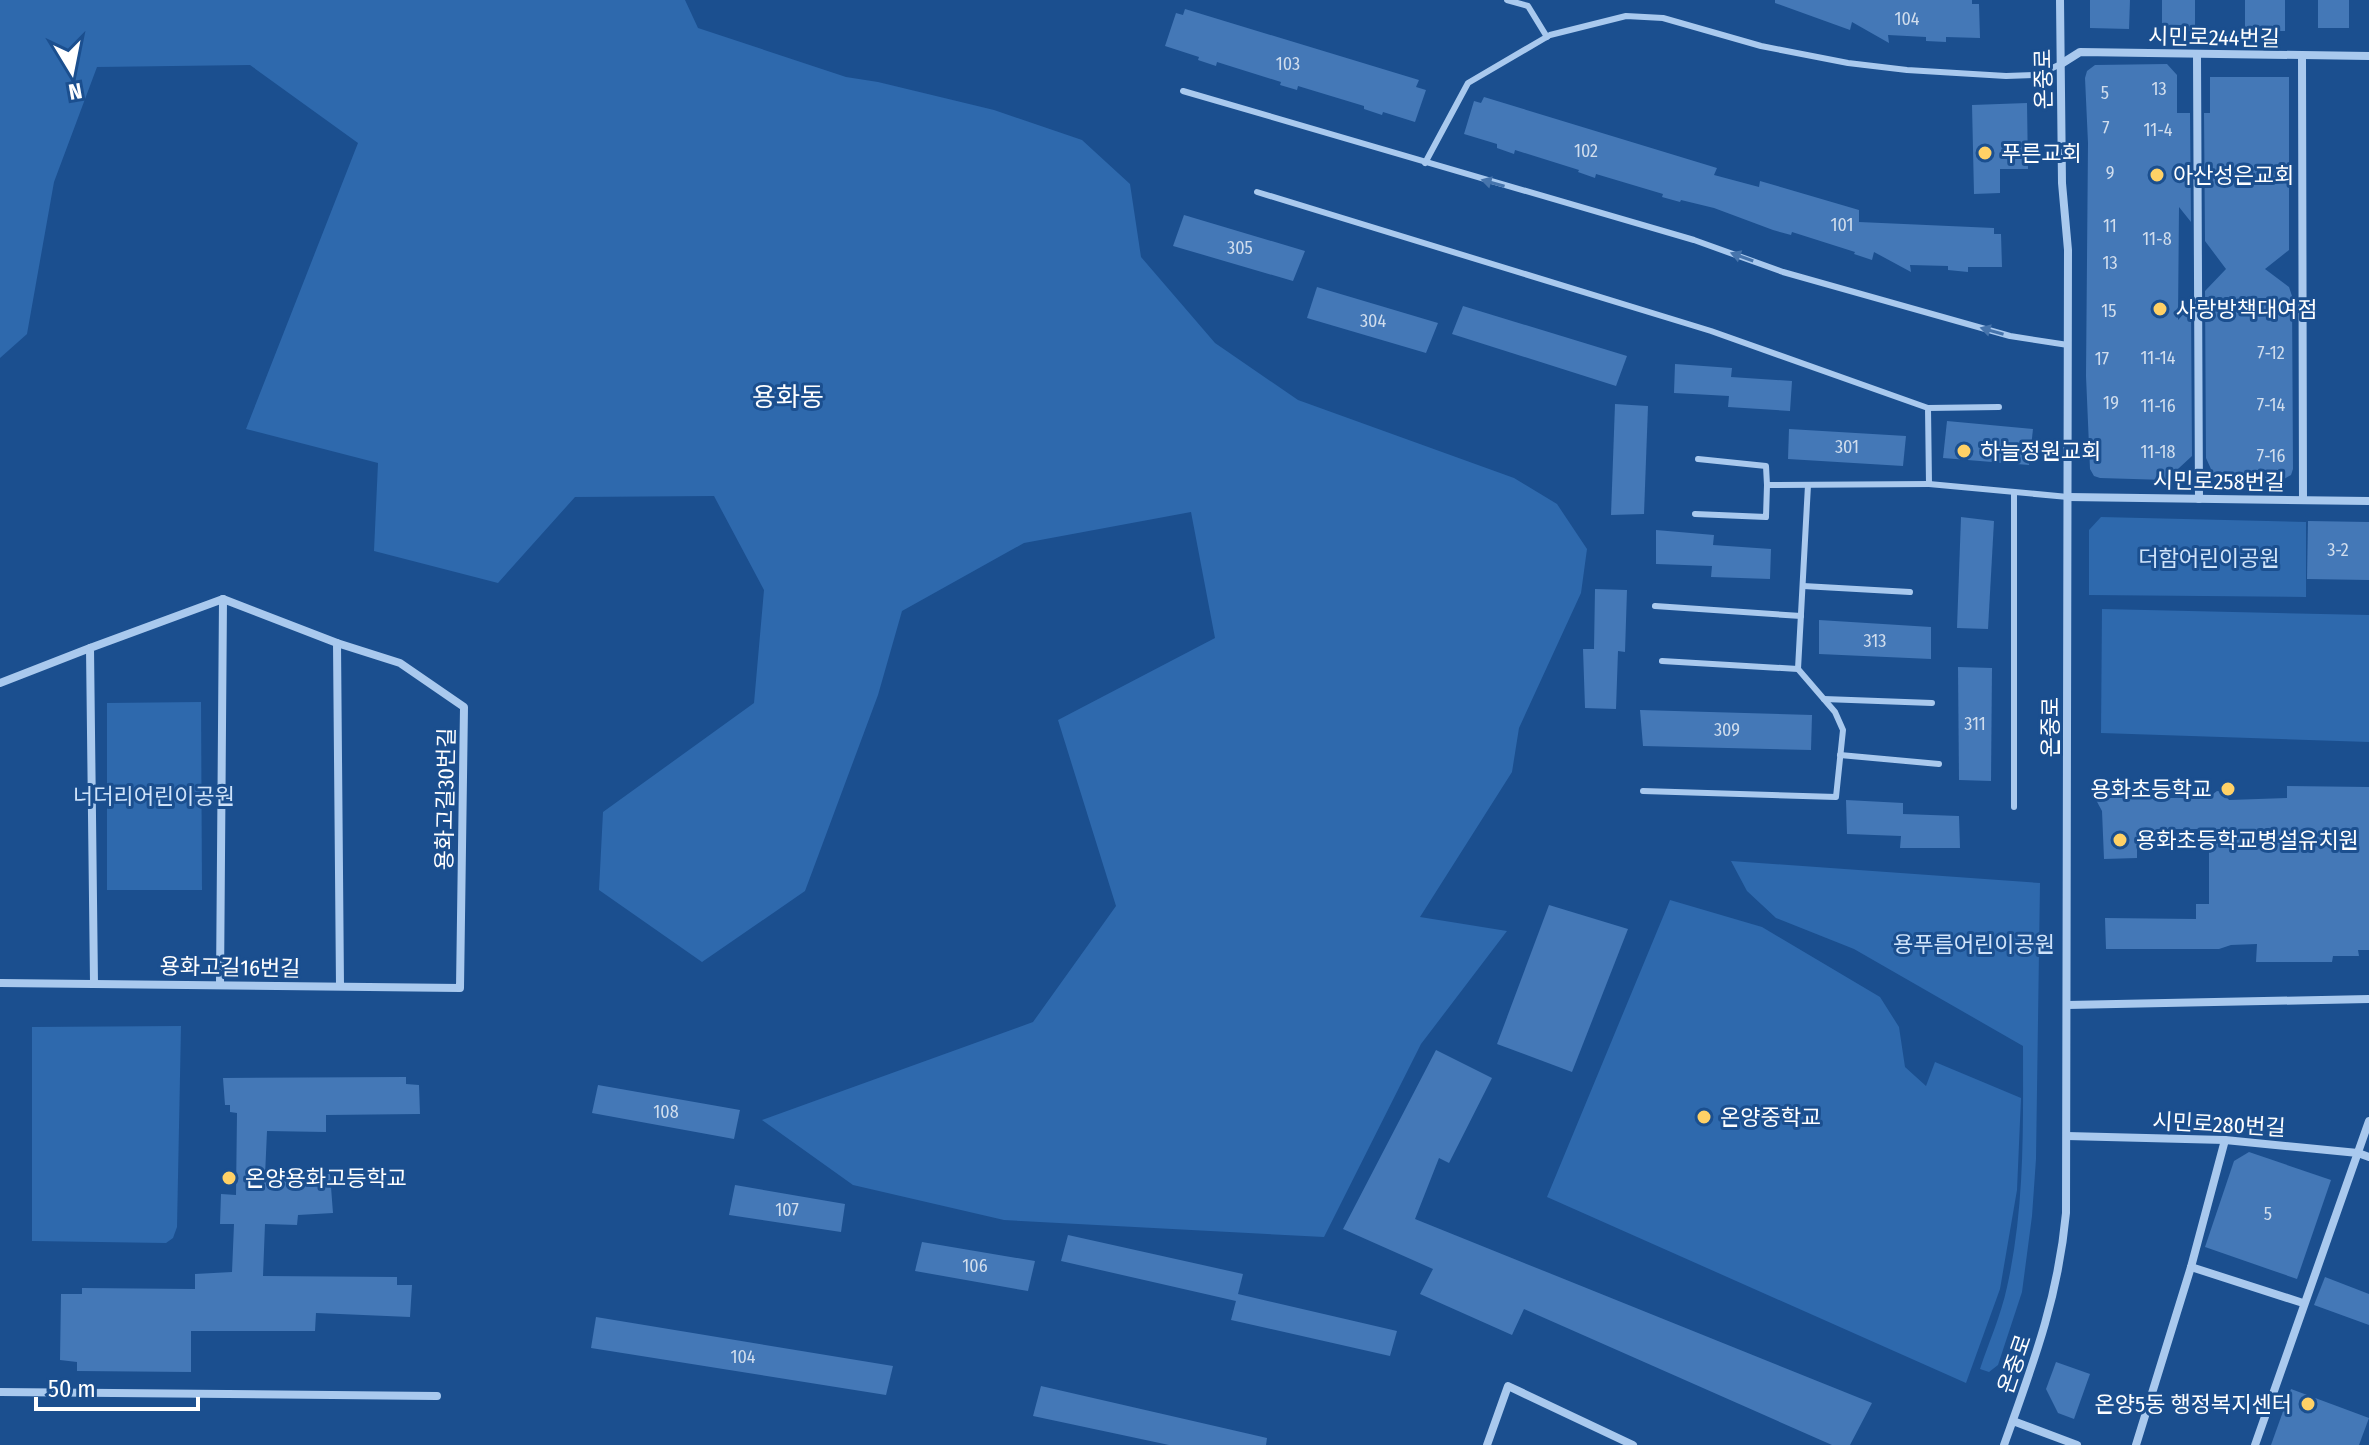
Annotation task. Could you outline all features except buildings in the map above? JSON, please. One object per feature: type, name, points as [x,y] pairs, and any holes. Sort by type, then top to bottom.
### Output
[{"type":"street","name":"온중로","points":[[2004,1445],[2054,1297],[2066,1213],[2068,250],[2062,183],[2060,0]]},
{"type":"street","name":"시민로244번길","points":[[2061,64],[2080,52],[2369,56]]},
{"type":"street","points":[[2197,55],[2199,499]]},
{"type":"street","points":[[2302,56],[2303,500]]},
{"type":"street","name":"시민로258번길","points":[[2068,497],[2369,501]]},
{"type":"street","points":[[0,683],[223,599],[220,984]]},
{"type":"street","name":"용화고길30번길","points":[[223,599],[337,643],[400,663],[464,707],[460,988]]},
{"type":"street","points":[[337,643],[340,986]]},
{"type":"street","points":[[90,648],[94,983]]},
{"type":"street","name":"용화고길16번길","points":[[0,983],[460,988]]},
{"type":"street","points":[[2067,1005],[2369,999]]},
{"type":"street","points":[[2255,1445],[2369,1121]]},
{"type":"street","name":"시민로280번길","points":[[2067,1136],[2225,1140],[2358,1153],[2369,1157]]},
{"type":"street","points":[[2136,1445],[2191,1267],[2225,1140]]},
{"type":"street","points":[[2191,1267],[2303,1303]]},
{"type":"street","points":[[1487,1445],[1508,1386],[1613,1441],[1633,1445]]},
{"type":"street","points":[[0,1392],[437,1396]]},
{"type":"street","points":[[2013,1421],[2077,1445]]},
{"type":"lane","points":[[1507,0],[1528,6],[1547,37]]},
{"type":"lane","points":[[1425,163],[1468,83],[1547,37],[1626,16],[1663,18],[1761,46],[1848,63],[1907,70],[2037,75],[2061,64]]},
{"type":"lane","points":[[1183,91],[1694,240],[1783,272],[2010,336],[2068,345]]},
{"type":"lane","points":[[1257,192],[1711,331],[1928,408],[1999,407]]},
{"type":"lane","points":[[1928,408],[1929,484]]},
{"type":"lane","points":[[1695,514],[1766,517],[1766,466],[1698,459]]},
{"type":"lane","points":[[1767,485],[1929,484],[2068,497]]},
{"type":"lane","points":[[1643,791],[1836,797],[1843,730],[1835,712],[1798,669],[1808,485]]},
{"type":"lane","points":[[2014,493],[2014,807]]},
{"type":"lane","points":[[1803,586],[1910,592]]},
{"type":"lane","points":[[1655,606],[1801,616]]},
{"type":"lane","points":[[1662,661],[1798,669]]},
{"type":"lane","points":[[1824,699],[1932,703]]},
{"type":"lane","points":[[1840,755],[1939,764]]},
{"type":"green space","points":[[0,0],[685,0],[698,28],[846,77],[994,110],[1082,140],[1130,184],[1141,257],[1215,343],[1298,400],[1514,478],[1557,504],[1587,549],[1581,593],[1519,728],[1512,772],[1420,917],[1507,931],[1421,1044],[1324,1237],[1004,1220],[853,1185],[762,1120],[1033,1022],[1116,906],[1058,720],[1215,638],[1191,512],[1024,543],[902,611],[878,695],[805,891],[702,962],[599,890],[603,812],[754,703],[764,590],[714,496],[575,497],[498,583],[374,551],[378,463],[246,429],[358,143],[250,65],[97,67],[54,182],[27,334],[0,358]]},
{"type":"green space","name":"더함어린이공원","points":[[2101,517],[2306,522],[2306,597],[2089,595],[2089,530]]},
{"type":"green space","points":[[2102,609],[2369,615],[2369,742],[2101,733]]},
{"type":"green space","name":"너더리어린이공원","points":[[201,702],[202,890],[107,890],[107,703]]},
{"type":"green space","name":"용푸름어린이공원","points":[[1731,861],[2040,883],[2036,1159],[2032,1216],[2022,1292],[1998,1365],[1989,1372],[1980,1369],[2004,1297],[2017,1227],[2022,1167],[2023,1046],[1854,949],[1776,918],[1747,891]]},
{"type":"green space","points":[[1670,900],[1762,927],[1880,997],[1899,1027],[1905,1067],[1926,1086],[1935,1062],[2021,1098],[2017,1190],[2000,1289],[1966,1383],[1547,1197]]},
{"type":"green space","points":[[181,1026],[177,1227],[173,1238],[166,1243],[32,1241],[32,1027]]},
{"type":"place","name":"푸른교회","points":[[1985,153]]},
{"type":"place","name":"아산성은교회","points":[[2157,175]]},
{"type":"place","name":"사랑방책대여점","points":[[2160,309]]},
{"type":"place","name":"하늘정원교회","points":[[1964,451]]},
{"type":"place","name":"용화초등학교","points":[[2228,789]]},
{"type":"place","name":"용화초등학교병설유치원","points":[[2120,840]]},
{"type":"place","name":"온양중학교","points":[[1704,1117]]},
{"type":"place","name":"온양용화고등학교","points":[[229,1178]]},
{"type":"place","name":"온양5동 행정복지센터","points":[[2308,1404]]},
{"type":"district","name":"용화동","points":[[788,397]]}]
